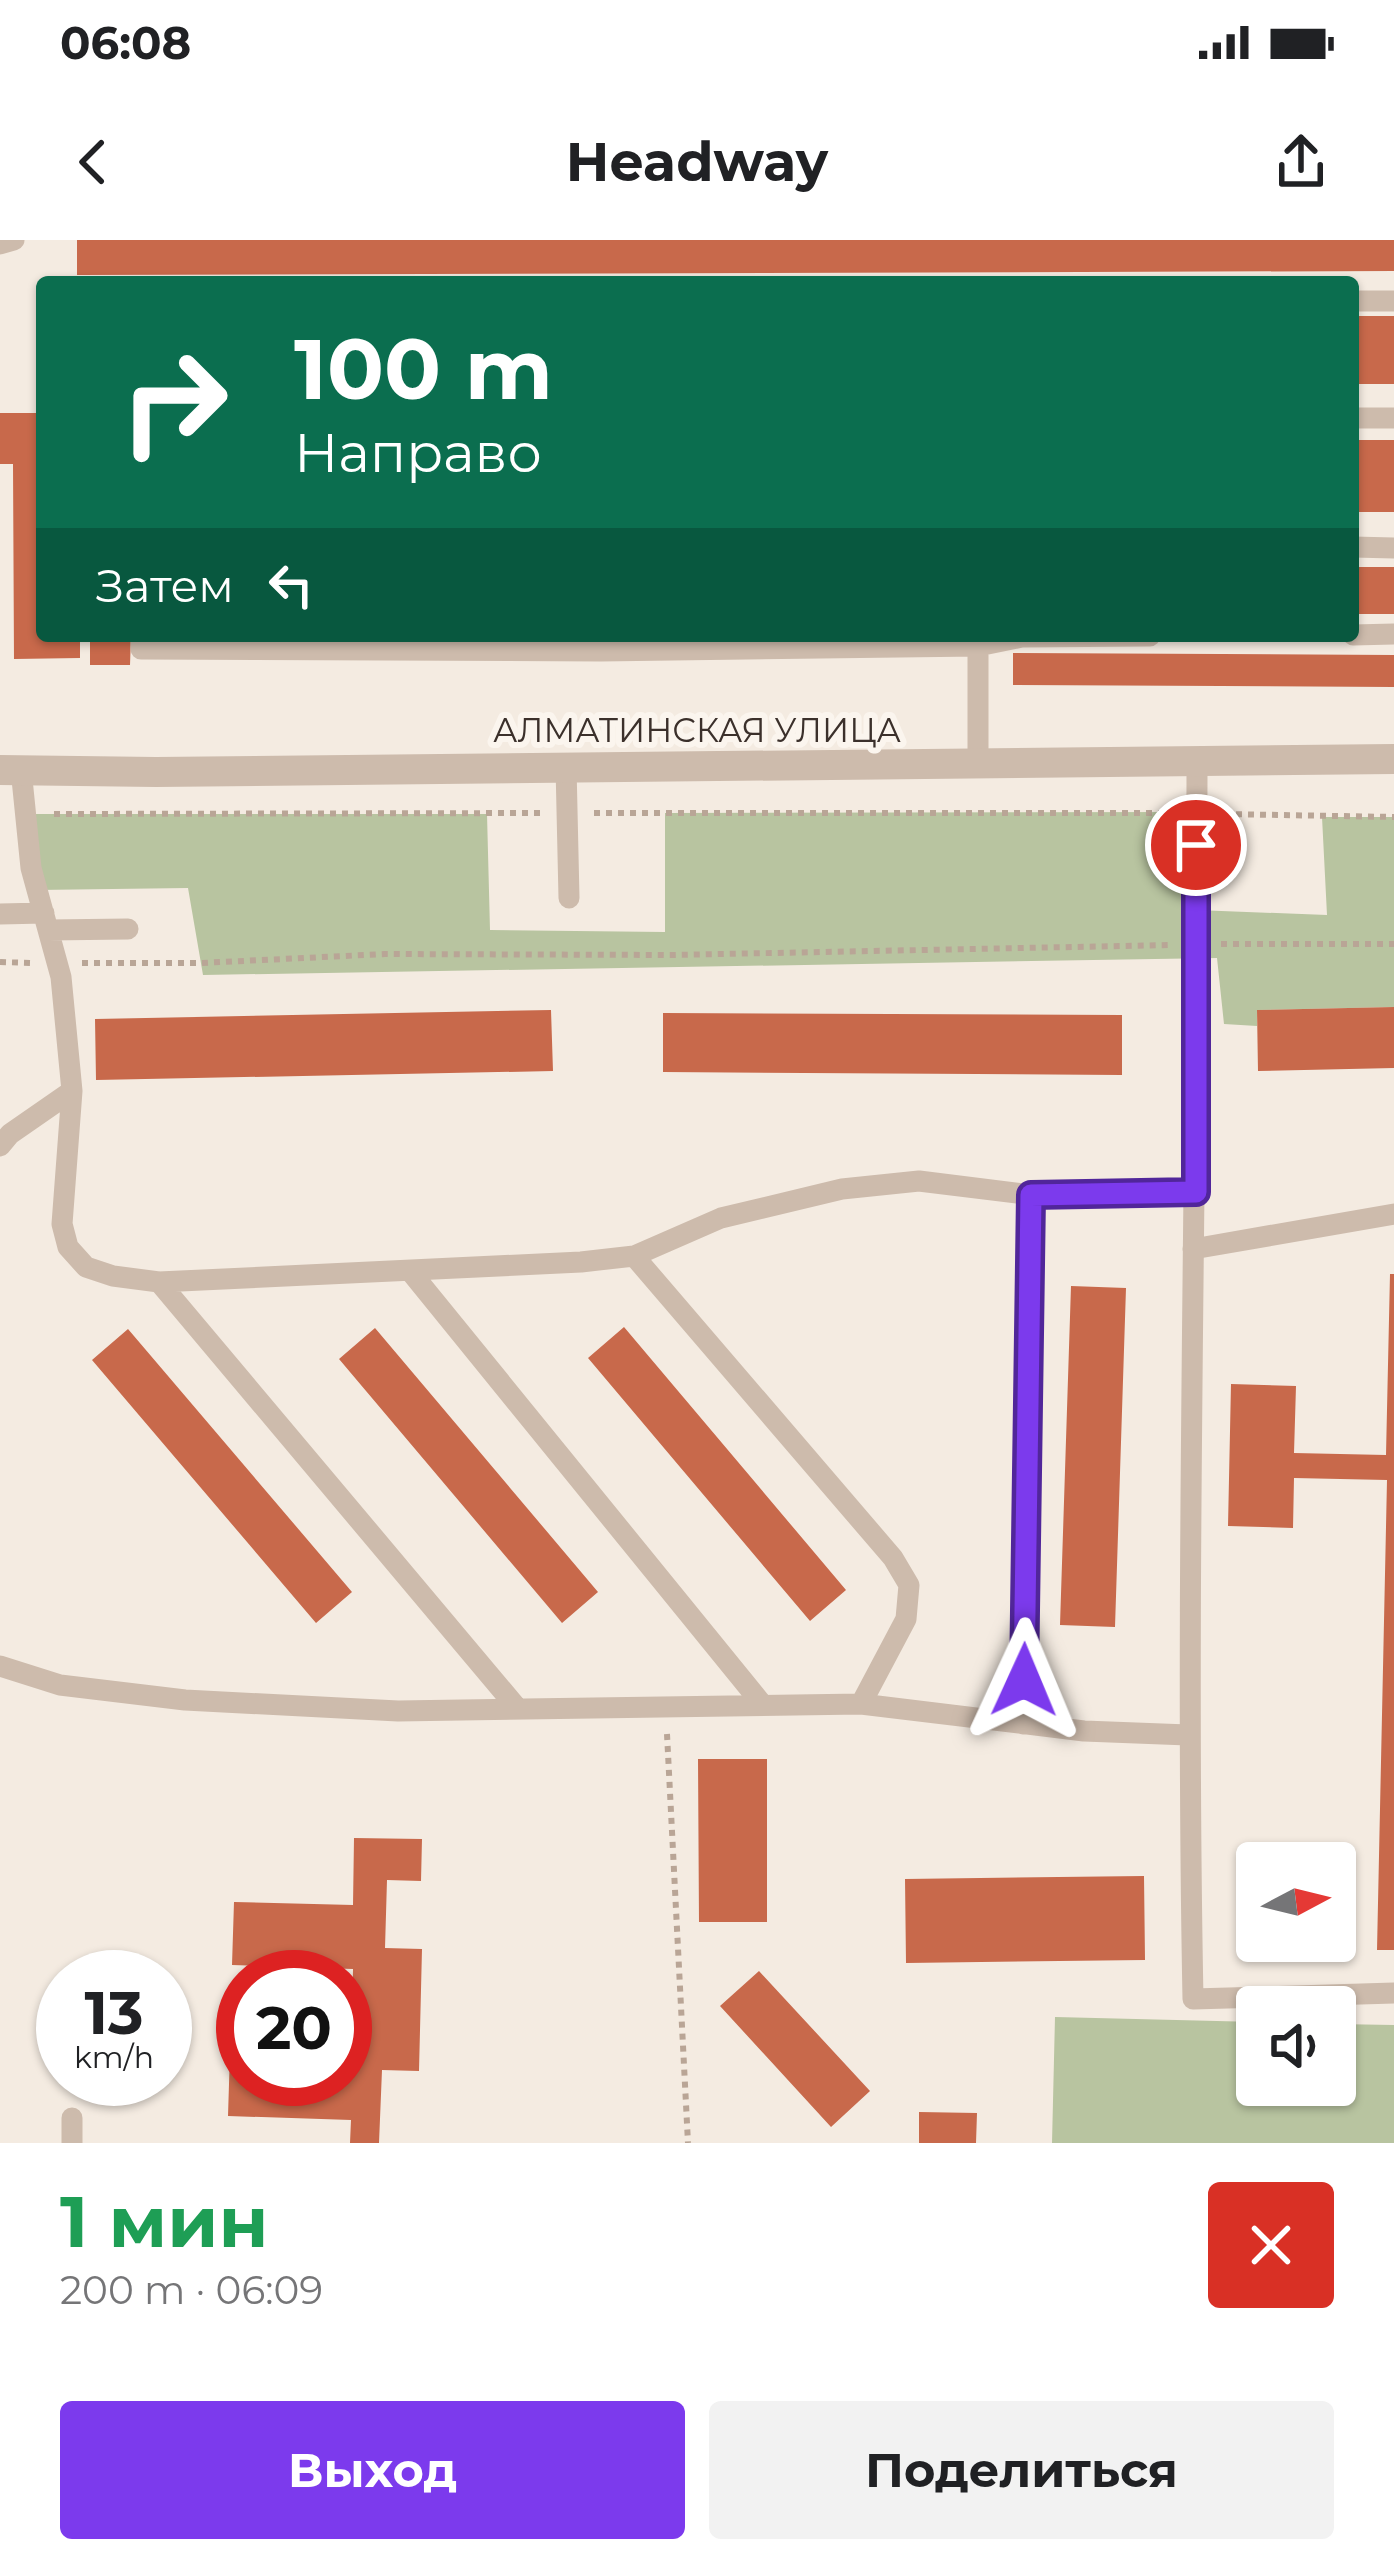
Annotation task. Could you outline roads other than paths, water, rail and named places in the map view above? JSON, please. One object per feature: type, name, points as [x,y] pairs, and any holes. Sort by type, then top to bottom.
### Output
[{"type":"street","name":"АЛМАТИНСКАЯ УЛИЦА","points":[[10,770],[1394,759]]},
{"type":"lane","points":[[0,244],[14,240]]},
{"type":"lane","points":[[1359,301],[1394,301]]},
{"type":"lane","points":[[1359,418],[1394,418]]},
{"type":"lane","points":[[1359,547],[1394,548]]},
{"type":"lane","points":[[1359,634],[1394,634]]},
{"type":"lane","points":[[141,642],[141,649],[164,650],[601,651],[940,642]]},
{"type":"lane","points":[[978,642],[978,764]]},
{"type":"lane","points":[[1196,761],[1188,1735],[1193,1999],[1394,1993]]},
{"type":"lane","points":[[566,766],[569,898]]},
{"type":"lane","points":[[10,770],[26,814],[31,868],[58,963],[72,1091],[62,1224],[68,1247],[86,1267],[159,1282],[634,1256],[721,1218],[842,1190],[919,1181],[1031,1195],[1196,1192]]},
{"type":"lane","points":[[0,914],[128,929]]},
{"type":"lane","points":[[0,1146],[72,1091]]},
{"type":"lane","points":[[1023,1724],[1031,1195]]},
{"type":"lane","points":[[1193,1249],[1394,1214]]},
{"type":"lane","points":[[634,1256],[893,1558],[909,1586],[906,1619],[861,1704]]},
{"type":"lane","points":[[410,1271],[762,1704]]},
{"type":"lane","points":[[159,1282],[518,1709]]},
{"type":"lane","points":[[0,1666],[60,1685],[185,1700],[398,1711],[861,1704],[1084,1731],[1188,1735]]},
{"type":"lane","points":[[72,2118],[72,2143]]}]
